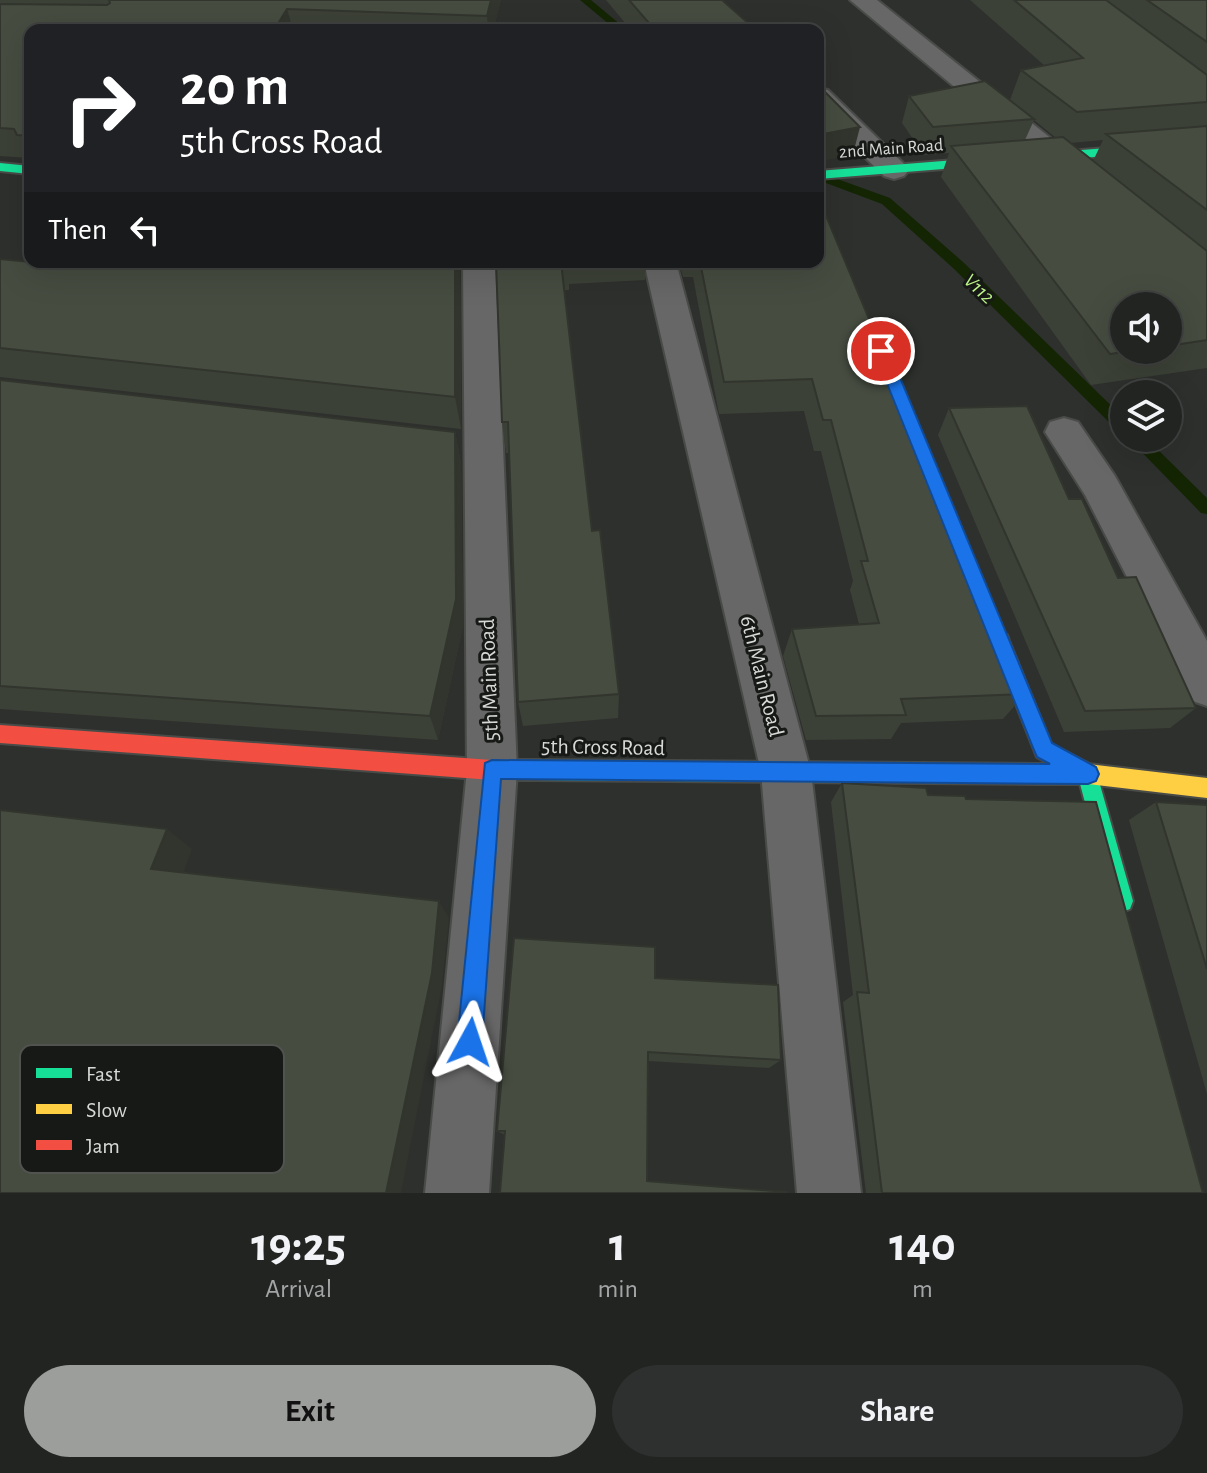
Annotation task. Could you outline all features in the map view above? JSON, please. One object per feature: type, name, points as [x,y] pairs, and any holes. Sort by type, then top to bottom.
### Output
[{"type":"street","points":[[862,0],[1101,194]]},
{"type":"street","points":[[824,102],[894,170]]},
{"type":"street","name":"2nd Main Road","points":[[824,175],[1207,144]]},
{"type":"street","points":[[0,167],[24,169]]},
{"type":"street","name":"5th Main Road","points":[[457,1193],[492,770],[466,446],[479,268]]},
{"type":"street","name":"6th Main Road","points":[[661,268],[786,772],[829,1193]]},
{"type":"street","points":[[1064,432],[1101,487],[1207,685]]},
{"type":"street","points":[[990,618],[1044,750],[1088,774],[1128,924]]},
{"type":"street","name":"5th Cross Road","points":[[0,734],[492,770],[1088,774],[1207,788]]},
{"type":"building","points":[[109,0],[491,0],[487,16],[287,9],[278,24],[24,24],[24,136],[17,135],[14,129],[0,128],[0,4],[110,3]]},
{"type":"building","points":[[629,0],[722,0],[749,24],[650,24]]},
{"type":"building","points":[[1014,0],[1106,0],[1207,75],[1207,102],[1077,112],[1021,70],[1083,58]]},
{"type":"building","points":[[1147,0],[1207,0],[1207,42]]},
{"type":"building","points":[[985,81],[1034,119],[933,127],[909,96]]},
{"type":"building","points":[[824,91],[860,127],[824,134]]},
{"type":"building","points":[[1207,126],[1207,210],[1106,134]]},
{"type":"building","points":[[1063,137],[1207,251],[1207,340],[1182,344],[1182,292],[1110,292],[1110,354],[951,146]]},
{"type":"building","points":[[824,211],[1025,694],[901,699],[906,715],[816,716],[792,629],[879,623],[861,561],[868,561],[831,420],[823,420],[812,379],[724,382],[701,268],[824,268]]},
{"type":"building","points":[[0,259],[24,261],[24,268],[455,268],[455,397],[0,348]]},
{"type":"building","points":[[496,268],[562,268],[592,531],[600,530],[619,694],[518,702],[508,422],[502,422]]},
{"type":"building","points":[[0,380],[455,432],[456,599],[430,716],[0,686]]},
{"type":"building","points":[[1027,406],[1069,499],[1082,499],[1118,578],[1136,577],[1196,708],[1085,711],[949,408]]},
{"type":"building","points":[[842,783],[926,788],[928,795],[965,796],[966,799],[1096,802],[1203,1193],[882,1193],[857,992],[869,993]]},
{"type":"building","points":[[1156,802],[1207,805],[1207,969]]},
{"type":"building","points":[[0,810],[167,829],[151,869],[439,901],[432,973],[386,1193],[0,1193]]},
{"type":"building","points":[[514,938],[655,947],[655,978],[778,985],[781,1060],[648,1052],[647,1181],[786,1193],[500,1193],[505,1131],[497,1131]]},
{"type":"waterway","name":"V112","points":[[585,0],[615,24]]},
{"type":"waterway","name":"V112","points":[[824,178],[886,201],[958,265],[1110,413]]},
{"type":"waterway","name":"V112","points":[[1150,452],[1207,508]]},
{"type":"traffic: fast","points":[[824,175],[1207,144]]},
{"type":"traffic: fast","points":[[0,167],[24,169]]},
{"type":"traffic: fast","points":[[1000,641],[1044,750],[1088,774],[1122,901]]},
{"type":"traffic: fast","points":[[536,770],[1036,774]]},
{"type":"traffic: slow","points":[[1036,774],[1088,774],[1207,788]]},
{"type":"traffic: jam","points":[[0,734],[492,770],[536,770]]},
{"type":"route","points":[[470,1042],[492,770],[1088,774],[1044,750],[881,351]]}]
